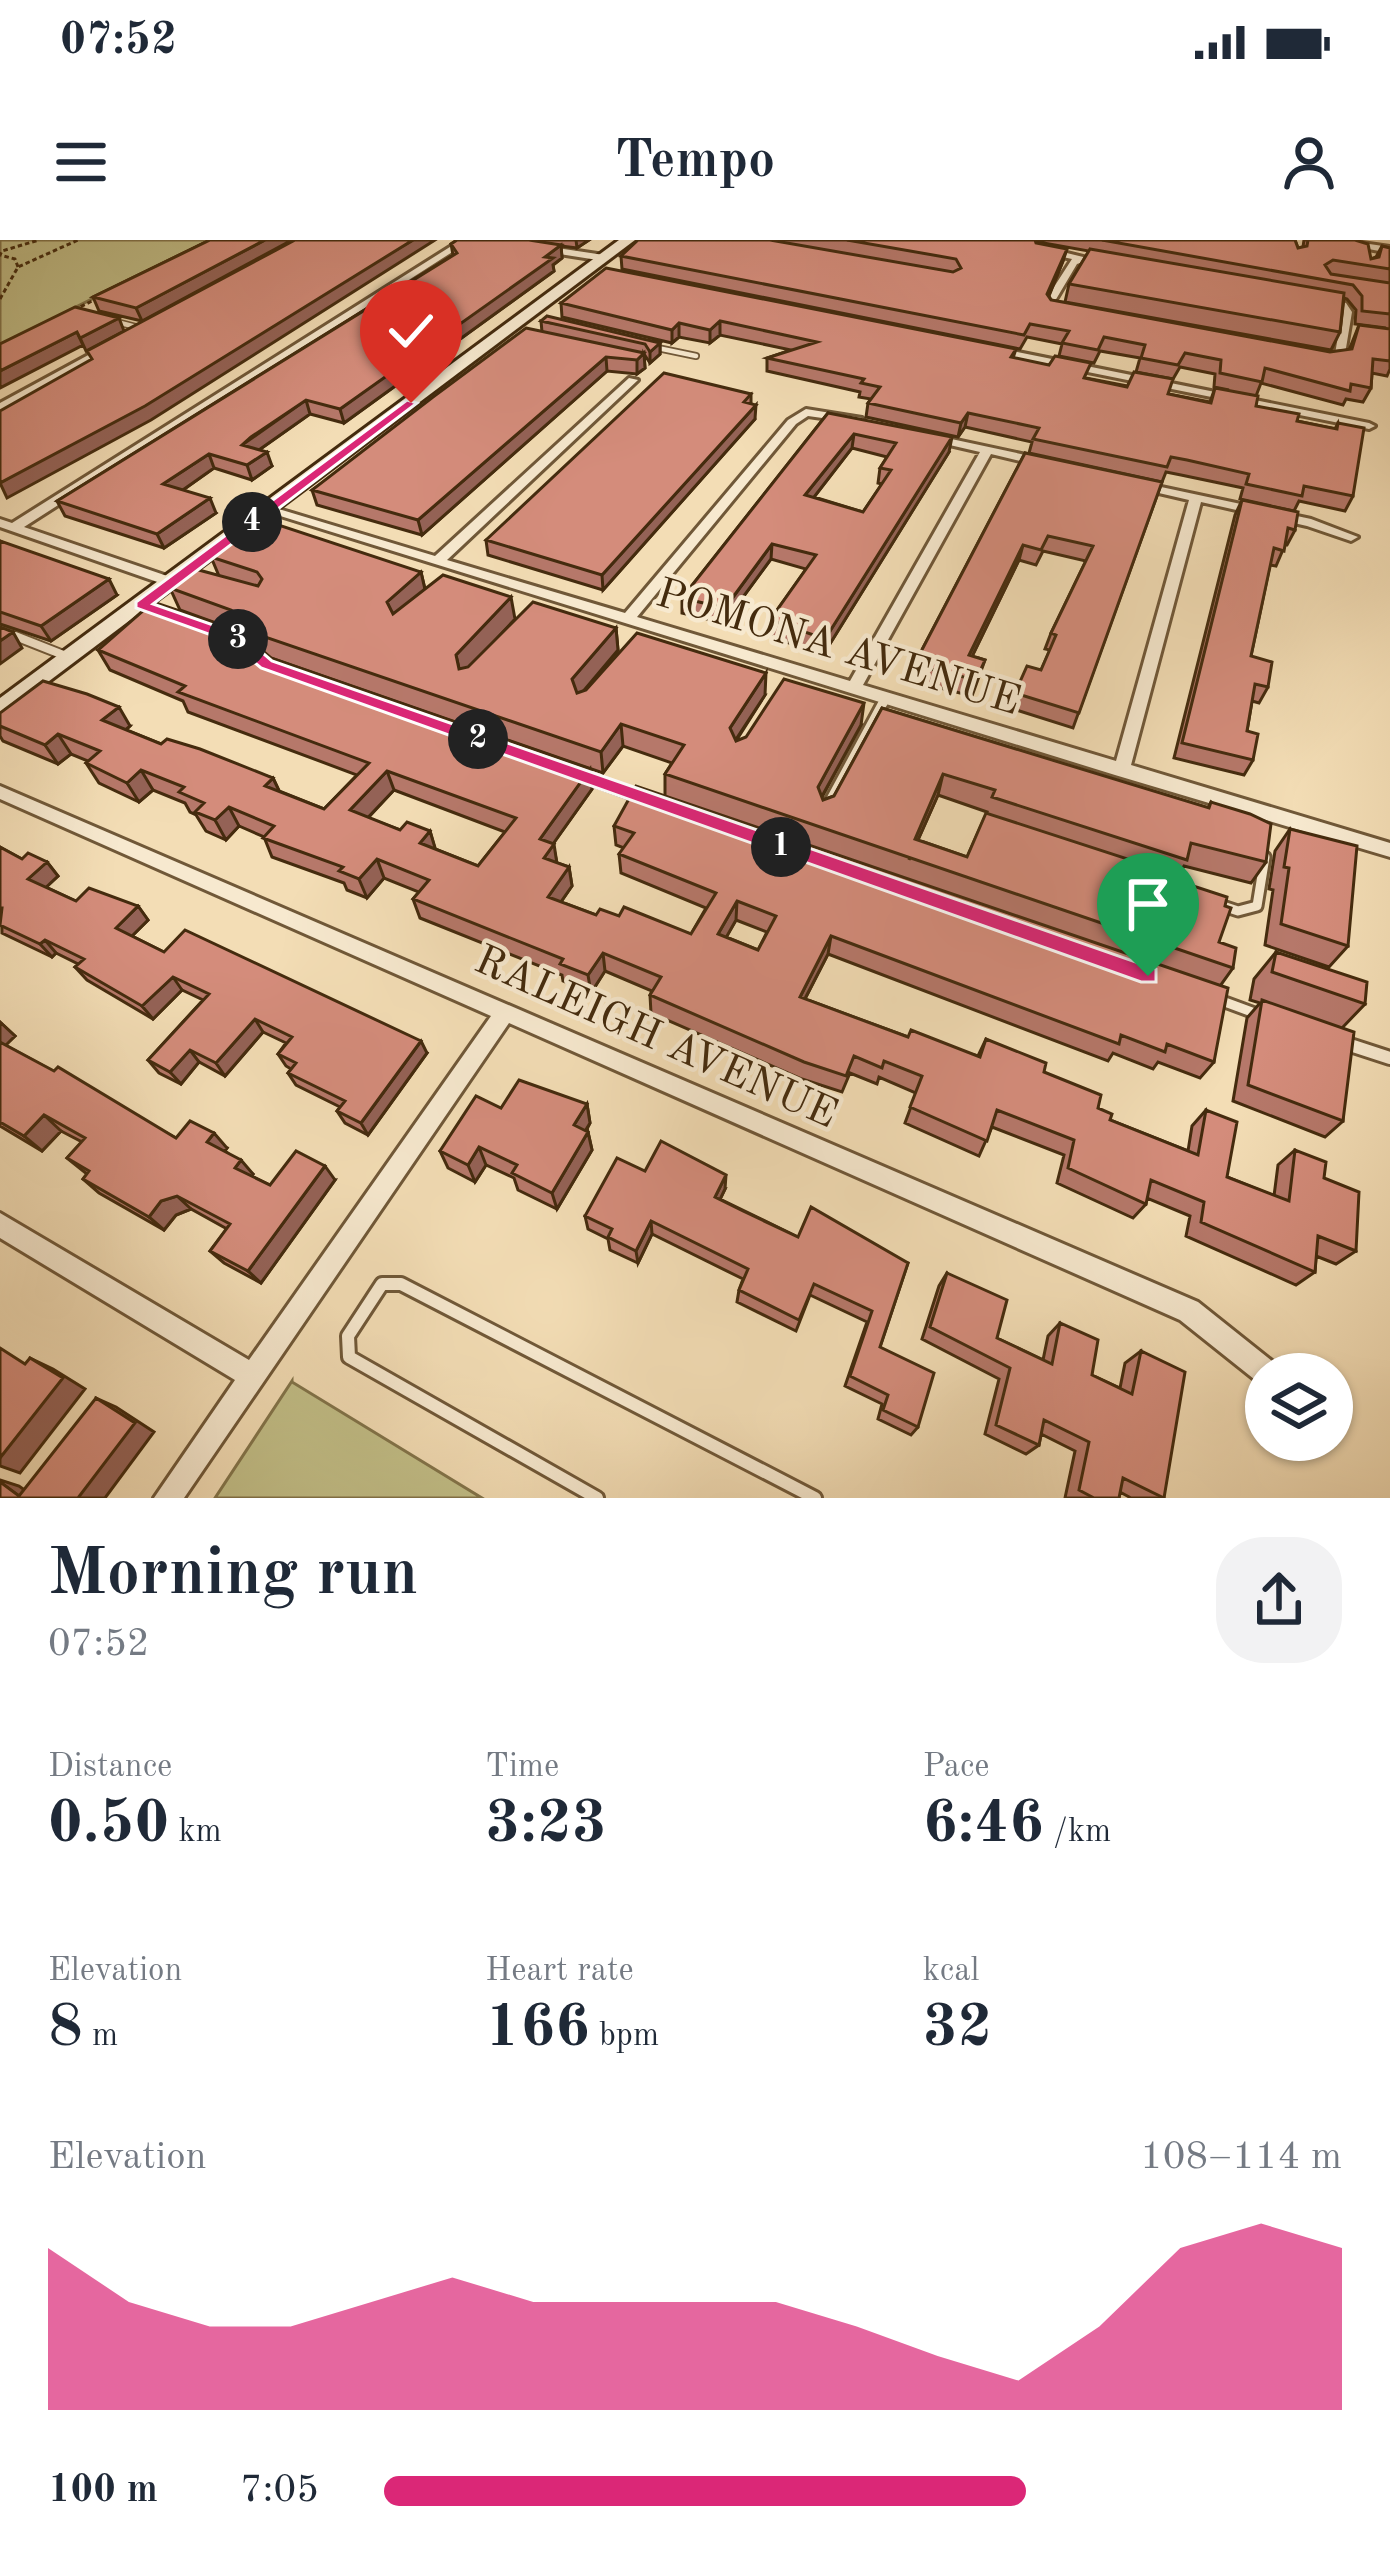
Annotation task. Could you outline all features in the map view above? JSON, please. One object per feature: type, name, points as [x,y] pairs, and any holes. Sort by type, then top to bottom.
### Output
[{"type":"street","points":[[6,525],[467,240]]},
{"type":"street","points":[[0,710],[141,605],[184,579],[267,510],[532,318],[628,240]]},
{"type":"street","points":[[1324,240],[1390,250]]},
{"type":"street","points":[[528,247],[598,267]]},
{"type":"street","points":[[1037,249],[1108,264]]},
{"type":"street","points":[[1078,313],[1052,307],[1073,262],[1082,259]]},
{"type":"street","points":[[1304,296],[1342,305],[1352,331],[1337,358],[1304,354]]},
{"type":"street","points":[[0,407],[165,318]]},
{"type":"street","points":[[974,347],[1369,425]]},
{"type":"street","points":[[437,562],[633,380]]},
{"type":"street","points":[[629,618],[793,422],[806,412],[875,424]]},
{"type":"street","points":[[920,434],[1057,466]]},
{"type":"street","points":[[855,686],[988,450]]},
{"type":"street","points":[[1127,482],[1311,523],[1351,537]]},
{"type":"street","points":[[1121,771],[1196,498]]},
{"type":"street","name":"POMONA AVENUE","points":[[267,510],[1390,850]]},
{"type":"street","points":[[6,525],[184,579]]},
{"type":"street","points":[[141,605],[164,613]]},
{"type":"street","name":"RALEIGH AVENUE","points":[[0,792],[1189,1311],[1245,1356]]},
{"type":"street","points":[[168,1498],[505,1012]]},
{"type":"street","points":[[0,1225],[253,1376]]},
{"type":"lane","points":[[1367,266],[1371,247]]},
{"type":"lane","points":[[74,313],[144,329]]},
{"type":"lane","points":[[627,341],[697,356]]},
{"type":"lane","points":[[449,584],[465,570]]},
{"type":"lane","points":[[535,609],[548,595]]},
{"type":"lane","points":[[636,640],[650,624]]},
{"type":"lane","points":[[0,630],[71,658]]},
{"type":"lane","points":[[782,685],[793,668]]},
{"type":"lane","points":[[823,813],[886,697]]},
{"type":"lane","points":[[567,771],[657,803]]},
{"type":"lane","points":[[1217,904],[1238,910],[1257,906],[1271,816]]},
{"type":"lane","points":[[1203,995],[1268,1018]]},
{"type":"lane","points":[[1326,1037],[1390,1058]]},
{"type":"lane","points":[[597,1498],[349,1357],[348,1336],[382,1284],[400,1284],[807,1496]]},
{"type":"path","points":[[18,267],[15,259],[0,255],[1,251],[39,240]]},
{"type":"path","points":[[0,299],[18,267],[78,240]]},
{"type":"path","points":[[74,313],[111,292]]},
{"type":"shaded area","points":[[0,240],[210,240],[0,345]]},
{"type":"shaded area","points":[[292,1382],[482,1498],[215,1498]]},
{"type":"building","points":[[210,240],[265,240],[136,308],[93,297]]},
{"type":"building","points":[[295,240],[413,240],[145,406],[0,483],[0,411],[92,359],[87,351]]},
{"type":"building","points":[[457,240],[561,245],[545,257],[553,258],[340,409],[306,400],[251,437],[242,445],[267,452],[247,465],[209,454],[163,484],[210,498],[157,534],[57,501],[457,253],[451,244]]},
{"type":"building","points":[[638,240],[770,240],[953,272],[961,268],[956,259],[847,240],[1035,240],[1067,249],[1047,294],[1051,300],[1330,352],[1352,349],[1359,325],[1390,329],[1390,361],[1373,359],[1371,388],[1351,384],[1350,391],[1265,368],[1262,382],[1220,373],[1221,360],[1185,353],[1178,365],[1141,358],[1145,345],[1104,337],[1098,350],[1062,343],[1069,331],[1030,324],[1024,335],[621,256]]},
{"type":"building","points":[[1102,240],[1295,240],[1298,248],[1307,246],[1308,240],[1355,240],[1368,244],[1371,259],[1379,257],[1382,246],[1390,248],[1390,269],[1333,260],[1325,265],[1331,274],[1390,283],[1390,314],[1362,311],[1362,296],[1353,285]]},
{"type":"building","points":[[1090,249],[1344,293],[1340,332],[1069,284]]},
{"type":"building","points":[[606,268],[1016,349],[1011,357],[1049,365],[1055,356],[1091,363],[1084,378],[1127,387],[1134,372],[1173,379],[1168,394],[1211,403],[1215,388],[1258,396],[1256,406],[1299,414],[1297,421],[1337,429],[1338,423],[1364,428],[1353,496],[1304,486],[1302,496],[1246,484],[1249,474],[1187,460],[1171,457],[1167,467],[1033,439],[1039,428],[968,413],[961,423],[868,403],[880,387],[861,383],[864,379],[767,358],[817,342],[720,321],[710,330],[679,323],[672,330],[561,303]]},
{"type":"building","points":[[75,307],[119,318],[80,338],[77,332],[0,371],[0,344]]},
{"type":"building","points":[[547,316],[660,343],[650,352],[645,344],[541,321]]},
{"type":"building","points":[[526,328],[644,353],[637,360],[606,357],[418,520],[312,490],[433,397]]},
{"type":"building","points":[[664,373],[751,394],[744,402],[756,405],[602,575],[486,540]]},
{"type":"building","points":[[828,413],[952,437],[825,639],[770,620],[816,555],[772,544],[725,608],[682,598]],"holes":[[[854,434],[896,443],[880,468],[891,470],[863,512],[805,495]]]},
{"type":"building","points":[[1025,453],[1162,482],[1079,713],[1015,693],[1027,666],[1041,670],[1056,635],[1051,633],[1093,546],[1048,536],[1041,550],[1023,545],[969,655],[985,660],[976,680],[914,665]]},
{"type":"building","points":[[1242,500],[1298,512],[1295,530],[1288,528],[1284,551],[1274,548],[1251,656],[1272,662],[1268,687],[1255,684],[1247,731],[1258,734],[1253,760],[1182,743]]},
{"type":"building","points":[[254,517],[421,572],[387,602],[393,614],[443,575],[511,597],[456,655],[459,669],[468,667],[533,602],[616,628],[572,679],[577,693],[586,690],[637,633],[766,673],[730,728],[736,741],[746,737],[784,679],[864,703],[818,787],[823,800],[834,796],[882,708],[1209,808],[1211,802],[1250,814],[1271,824],[1266,862],[1191,843],[1187,860],[992,797],[995,790],[943,774],[915,839],[967,857],[986,813],[1183,877],[1190,885],[1227,897],[1225,906],[1231,908],[1219,942],[1236,948],[1233,968],[665,774],[684,745],[621,724],[601,752],[262,636],[231,610],[170,588],[195,569],[258,586],[262,579],[257,572],[211,557],[221,550],[212,548]]},
{"type":"building","points":[[0,541],[109,579],[41,626],[0,612]]},
{"type":"building","points":[[153,602],[224,626],[256,653],[590,769],[540,839],[554,844],[544,858],[569,867],[548,897],[596,915],[600,909],[619,916],[624,907],[691,934],[716,893],[619,854],[634,833],[614,826],[636,786],[1228,988],[1214,1062],[1167,1044],[1165,1052],[1121,1035],[1119,1044],[831,936],[800,997],[908,1037],[911,1030],[980,1057],[986,1039],[1046,1063],[1044,1072],[1101,1095],[1098,1108],[1112,1114],[1110,1120],[1198,1155],[1206,1110],[1237,1122],[1227,1177],[1289,1201],[1295,1150],[1326,1162],[1324,1178],[1359,1192],[1356,1251],[1318,1236],[1315,1272],[1201,1222],[1204,1202],[1151,1180],[1146,1204],[1068,1168],[1074,1140],[997,1110],[987,1141],[910,1107],[922,1076],[884,1061],[882,1068],[854,1056],[846,1076],[804,1062],[650,995],[661,977],[603,953],[588,975],[560,964],[563,959],[413,899],[429,880],[377,859],[359,879],[339,871],[343,867],[263,838],[274,826],[229,807],[215,820],[195,812],[204,803],[179,792],[184,787],[141,770],[127,783],[86,763],[100,751],[58,734],[45,745],[0,726],[0,713],[43,681],[119,707],[102,720],[161,744],[167,739],[200,749],[273,778],[265,786],[324,809],[369,763],[178,692],[185,686],[98,650]],"holes":[[[387,771],[516,818],[478,866],[420,843],[430,831],[407,822],[400,830],[350,810]],[[737,901],[776,916],[758,950],[718,934]]]},
{"type":"building","points":[[0,627],[13,632],[0,641]]},
{"type":"building","points":[[1290,829],[1357,846],[1348,946],[1281,924]]},
{"type":"building","points":[[0,847],[22,859],[28,853],[47,862],[28,879],[76,901],[89,888],[138,906],[116,928],[164,952],[185,930],[421,1041],[361,1123],[337,1111],[345,1101],[288,1073],[296,1063],[278,1054],[292,1037],[255,1019],[216,1063],[190,1050],[170,1072],[148,1060],[209,994],[173,977],[142,1006],[75,967],[84,959],[0,925]]},
{"type":"building","points":[[1276,952],[1367,982],[1365,1004],[1272,972]]},
{"type":"building","points":[[1262,1000],[1354,1032],[1343,1121],[1248,1085]]},
{"type":"building","points":[[0,1042],[54,1071],[58,1067],[176,1138],[190,1121],[214,1133],[207,1142],[241,1160],[235,1168],[270,1185],[296,1151],[325,1166],[248,1271],[210,1251],[230,1224],[177,1196],[161,1201],[149,1217],[83,1179],[89,1171],[67,1158],[85,1138],[44,1115],[24,1136],[0,1122]]},
{"type":"building","points":[[519,1080],[587,1104],[574,1125],[588,1132],[552,1193],[512,1173],[517,1165],[479,1147],[468,1165],[440,1151],[476,1096],[501,1108]]},
{"type":"building","points":[[661,1141],[726,1175],[715,1197],[743,1211],[798,1237],[811,1207],[908,1263],[880,1347],[934,1373],[918,1427],[883,1410],[888,1395],[850,1376],[872,1311],[814,1284],[799,1320],[739,1290],[748,1269],[651,1221],[636,1251],[608,1237],[612,1229],[585,1216],[617,1158],[645,1171]]},
{"type":"building","points":[[947,1273],[1007,1300],[997,1338],[1052,1364],[1060,1323],[1098,1340],[1092,1375],[1132,1394],[1141,1351],[1185,1372],[1164,1498],[1123,1478],[1119,1498],[1094,1498],[1079,1490],[1089,1442],[1044,1420],[1039,1445],[996,1425],[1010,1368],[930,1327]]},
{"type":"building","points":[[0,1348],[25,1364],[30,1358],[63,1378],[0,1458]]},
{"type":"building","points":[[96,1398],[135,1423],[78,1498],[0,1498],[0,1482],[19,1496]]},
{"type":"route","points":[[411,403],[141,605],[237,638],[267,664],[1148,976]]}]
